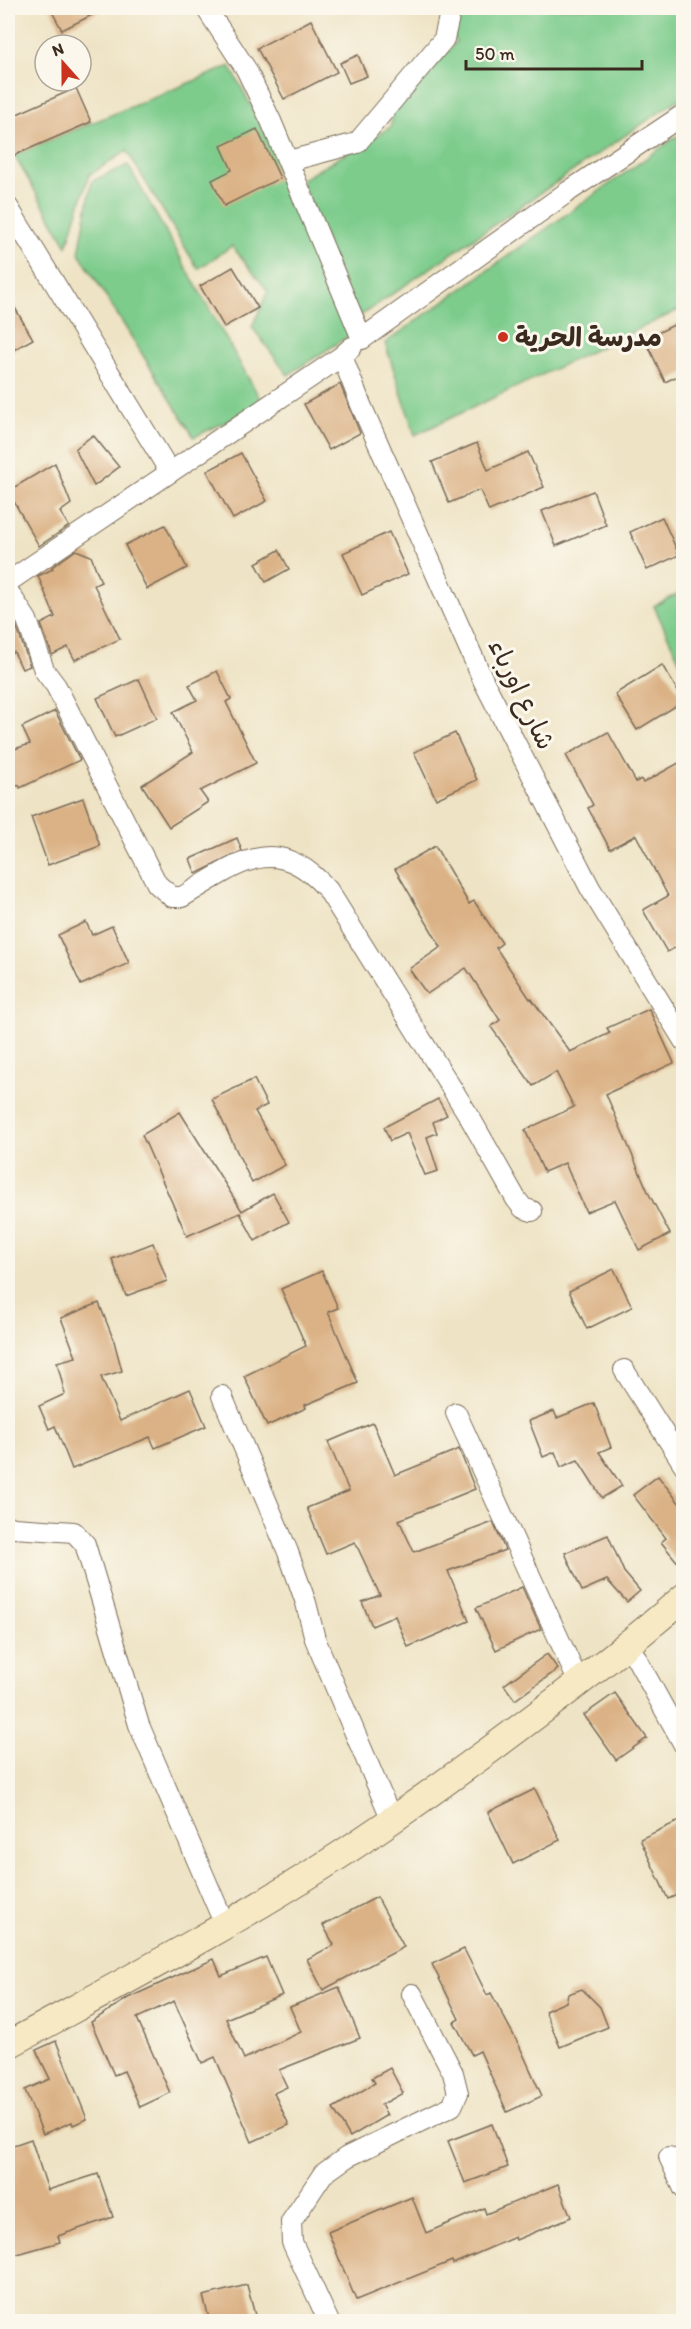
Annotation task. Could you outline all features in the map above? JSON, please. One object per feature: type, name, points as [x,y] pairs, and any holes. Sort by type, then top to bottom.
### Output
[{"type":"street","points":[[206,8],[246,69],[289,161],[362,339]]},
{"type":"street","points":[[289,161],[357,143],[444,39],[451,8]]},
{"type":"street","points":[[8,582],[342,356],[362,339],[569,191],[684,114]]},
{"type":"street","points":[[8,207],[170,472]]},
{"type":"street","name":"شارع اورباء","points":[[342,356],[361,405],[484,682],[590,888],[684,1041]]},
{"type":"street","points":[[8,591],[27,620],[44,670],[56,686],[157,884],[172,897],[182,897],[253,857],[268,855],[290,861],[320,881],[328,890],[469,1116],[516,1199],[523,1208],[532,1211]]},
{"type":"street","points":[[624,1370],[684,1465]]},
{"type":"street","points":[[222,1396],[288,1552],[306,1603],[315,1639],[392,1820]]},
{"type":"street","points":[[456,1413],[579,1683]]},
{"type":"street","points":[[8,1526],[74,1532],[85,1544],[139,1725],[225,1925]]},
{"type":"street","points":[[8,2045],[225,1925],[324,1866],[392,1820],[579,1683],[629,1645],[684,1597]]},
{"type":"street","points":[[629,1645],[684,1745]]},
{"type":"street","points":[[329,2322],[292,2242],[291,2222],[323,2174],[346,2157],[452,2106],[458,2093],[453,2073],[412,1994]]},
{"type":"street","points":[[669,2157],[684,2189]]},
{"type":"green space","points":[[460,8],[683,8],[683,96],[357,318],[301,180],[391,127],[392,115],[456,42],[449,18]]},
{"type":"green space","points":[[230,66],[285,169],[352,334],[288,375],[252,327],[268,291],[232,246],[198,269],[127,151],[89,175],[67,246],[14,155]]},
{"type":"green space","points":[[683,132],[683,308],[415,435],[385,343]]},
{"type":"green space","points":[[128,165],[263,404],[194,437],[79,253],[92,181]]},
{"type":"green space","points":[[683,591],[684,662],[680,662],[654,606]]},
{"type":"building","points":[[50,8],[106,8],[62,30]]},
{"type":"building","points":[[311,20],[337,72],[284,99],[257,48]]},
{"type":"building","points":[[358,55],[367,76],[349,83],[340,63]]},
{"type":"building","points":[[65,93],[78,93],[91,122],[8,158],[8,118]]},
{"type":"building","points":[[257,129],[280,178],[224,206],[212,180],[232,170],[221,146]]},
{"type":"building","points":[[233,267],[258,308],[224,327],[200,286]]},
{"type":"building","points":[[8,296],[33,339],[8,353]]},
{"type":"building","points":[[684,320],[684,373],[665,382],[645,339]]},
{"type":"building","points":[[340,384],[360,433],[329,450],[304,404]]},
{"type":"building","points":[[93,435],[119,467],[94,486],[75,449]]},
{"type":"building","points":[[477,443],[488,470],[528,452],[544,487],[489,511],[480,490],[449,503],[432,462]]},
{"type":"building","points":[[241,453],[267,501],[233,519],[207,471]]},
{"type":"building","points":[[55,463],[71,504],[60,512],[69,526],[39,546],[8,491]]},
{"type":"building","points":[[593,491],[606,525],[556,546],[542,511]]},
{"type":"building","points":[[662,517],[679,555],[647,570],[630,532]]},
{"type":"building","points":[[165,525],[187,568],[147,589],[125,545]]},
{"type":"building","points":[[389,532],[408,574],[362,595],[343,553]]},
{"type":"building","points":[[76,550],[91,556],[101,582],[94,585],[120,639],[75,660],[68,647],[52,655],[41,624],[55,617],[38,576],[53,569],[52,567]]},
{"type":"building","points":[[279,550],[289,569],[266,582],[256,563]]},
{"type":"building","points":[[8,612],[16,625],[30,666],[22,669],[14,652],[8,655]]},
{"type":"building","points":[[662,665],[684,701],[637,730],[615,694]]},
{"type":"building","points":[[217,671],[231,699],[226,702],[256,763],[200,791],[208,802],[169,827],[142,785],[193,752],[173,712],[197,700],[189,685]]},
{"type":"building","points":[[139,679],[157,718],[115,737],[97,698]]},
{"type":"building","points":[[55,711],[80,760],[20,788],[19,785],[8,789],[8,751],[30,744],[22,727]]},
{"type":"building","points":[[608,732],[636,782],[641,779],[643,783],[684,760],[684,943],[667,952],[643,910],[668,896],[636,835],[610,849],[588,808],[593,805],[566,755]]},
{"type":"building","points":[[455,733],[477,780],[436,799],[414,752]]},
{"type":"building","points":[[83,798],[100,846],[48,865],[31,817]]},
{"type":"building","points":[[237,838],[242,851],[196,874],[190,859]]},
{"type":"building","points":[[435,846],[469,904],[474,901],[502,943],[496,948],[530,999],[570,1052],[610,1033],[607,1028],[649,1009],[674,1063],[606,1094],[649,1194],[670,1234],[639,1250],[615,1200],[586,1212],[565,1163],[544,1172],[525,1130],[574,1107],[556,1072],[533,1086],[491,1027],[500,1020],[466,968],[427,994],[409,969],[441,947],[395,869]]},
{"type":"building","points":[[86,922],[92,935],[112,926],[129,963],[81,985],[58,935]]},
{"type":"building","points":[[254,1079],[267,1105],[255,1111],[285,1165],[252,1183],[212,1099]]},
{"type":"building","points":[[438,1099],[447,1115],[433,1122],[437,1133],[427,1137],[438,1171],[425,1175],[407,1133],[390,1141],[384,1127]]},
{"type":"building","points":[[180,1112],[242,1211],[273,1193],[289,1222],[255,1241],[240,1213],[187,1236],[142,1135]]},
{"type":"building","points":[[153,1243],[167,1281],[126,1296],[112,1259]]},
{"type":"building","points":[[614,1269],[632,1307],[587,1329],[569,1291]]},
{"type":"building","points":[[322,1271],[338,1308],[328,1312],[358,1383],[305,1405],[306,1408],[267,1426],[244,1376],[306,1346],[281,1289]]},
{"type":"building","points":[[99,1303],[114,1341],[122,1371],[101,1377],[120,1421],[190,1389],[206,1426],[155,1448],[150,1437],[72,1469],[55,1426],[49,1429],[39,1406],[65,1394],[57,1362],[76,1357],[61,1318]]},
{"type":"building","points":[[594,1403],[611,1447],[599,1452],[622,1486],[602,1498],[578,1460],[561,1467],[555,1452],[543,1457],[529,1421],[554,1411],[557,1418]]},
{"type":"building","points":[[373,1423],[395,1475],[459,1449],[475,1489],[399,1520],[414,1552],[493,1522],[505,1550],[448,1571],[469,1621],[408,1647],[395,1616],[372,1626],[362,1602],[380,1595],[355,1542],[326,1554],[307,1508],[349,1491],[328,1442]]},
{"type":"building","points":[[658,1476],[684,1509],[684,1570],[661,1542],[666,1538],[633,1495]]},
{"type":"building","points":[[608,1535],[624,1572],[640,1591],[627,1602],[607,1580],[582,1591],[565,1553]]},
{"type":"building","points":[[522,1587],[541,1629],[496,1650],[476,1608]]},
{"type":"building","points":[[547,1654],[558,1669],[515,1700],[504,1685]]},
{"type":"building","points":[[615,1693],[647,1738],[616,1760],[584,1715]]},
{"type":"building","points":[[535,1789],[560,1840],[513,1864],[488,1812]]},
{"type":"building","points":[[679,1821],[684,1831],[684,1892],[668,1899],[640,1839]]},
{"type":"building","points":[[377,1897],[404,1947],[323,1990],[307,1959],[334,1945],[323,1925]]},
{"type":"building","points":[[464,1949],[487,1995],[491,1993],[520,2047],[542,2096],[507,2112],[480,2051],[472,2055],[454,2022],[459,2019],[432,1964]]},
{"type":"building","points":[[266,1957],[282,1995],[226,2019],[244,2059],[301,2032],[290,2007],[339,1987],[360,2038],[279,2070],[287,2087],[274,2093],[289,2125],[252,2142],[215,2057],[202,2063],[174,2001],[137,2018],[170,2093],[140,2107],[124,2071],[114,2075],[91,2022],[128,1998],[214,1959],[221,1976]]},
{"type":"building","points":[[582,1989],[600,2007],[608,2027],[560,2047],[545,2011],[566,2002],[568,1994]]},
{"type":"building","points":[[56,2041],[87,2119],[73,2125],[72,2122],[43,2134],[25,2090],[50,2079],[36,2050]]},
{"type":"building","points":[[390,2068],[403,2093],[381,2105],[387,2115],[350,2137],[333,2108],[375,2083],[372,2078]]},
{"type":"building","points":[[492,2124],[508,2167],[465,2183],[448,2141]]},
{"type":"building","points":[[31,2139],[48,2190],[98,2174],[113,2217],[58,2236],[60,2242],[14,2255],[8,2232],[8,2147]]},
{"type":"building","points":[[558,2184],[571,2217],[516,2240],[515,2237],[453,2264],[452,2261],[356,2300],[328,2232],[412,2197],[426,2233],[484,2208],[486,2214]]},
{"type":"building","points":[[247,2285],[256,2319],[246,2322],[210,2322],[203,2296]]},
{"type":"place","name":"مدرسة الحرية","points":[[503,337]]}]
